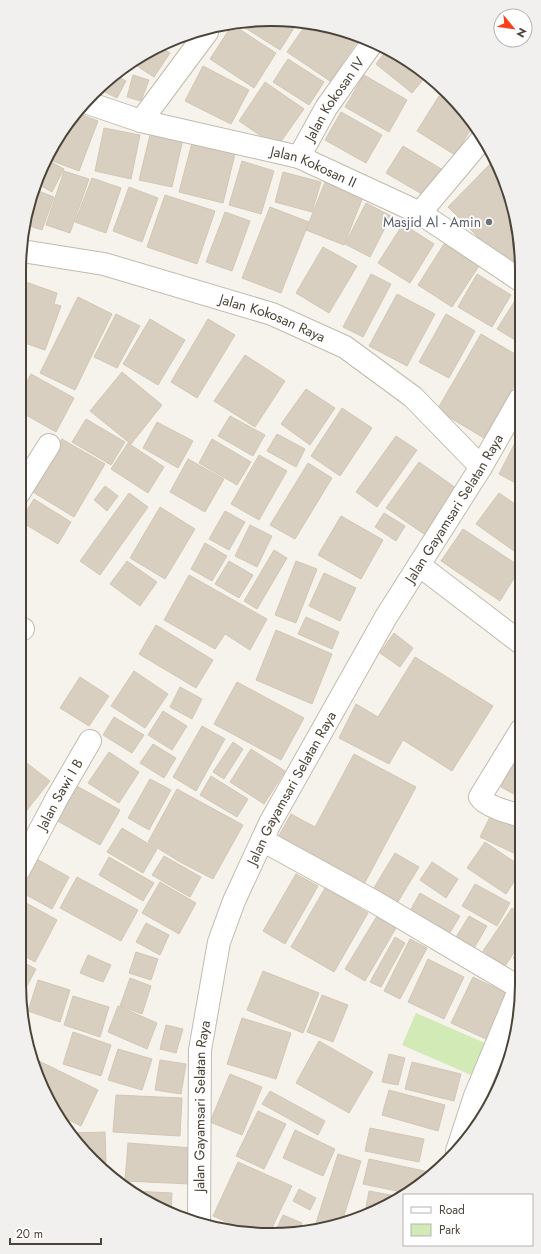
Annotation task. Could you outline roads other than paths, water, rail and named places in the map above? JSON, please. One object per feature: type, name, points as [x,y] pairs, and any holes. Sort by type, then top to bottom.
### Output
[{"type":"street","points":[[141,121],[206,34]]},
{"type":"street","name":"Jalan Kokosan IV","points":[[298,157],[326,108],[369,47]]},
{"type":"street","name":"Jalan Kokosan II","points":[[92,104],[141,121],[298,157],[420,214],[515,277]]},
{"type":"street","points":[[420,214],[479,143]]},
{"type":"street","name":"Jalan Kokosan Raya","points":[[27,251],[104,264],[272,314],[345,347],[413,397],[481,467]]},
{"type":"street","name":"Jalan Gayamsari Selatan Raya","points":[[199,1217],[200,1050],[219,942],[234,901],[270,823],[386,617],[481,467],[515,408]]},
{"type":"street","points":[[26,482],[49,445]]},
{"type":"street","points":[[419,564],[515,638]]},
{"type":"street","points":[[515,740],[480,797],[482,800],[493,806],[515,814]]},
{"type":"street","name":"Jalan Sawi I B","points":[[26,857],[57,798],[90,741]]},
{"type":"street","points":[[262,840],[375,902],[515,984]]},
{"type":"street","points":[[462,1134],[474,1096],[513,1009]]},
{"type":"place","name":"Masjid Al - Amin","points":[[489,222]]}]
